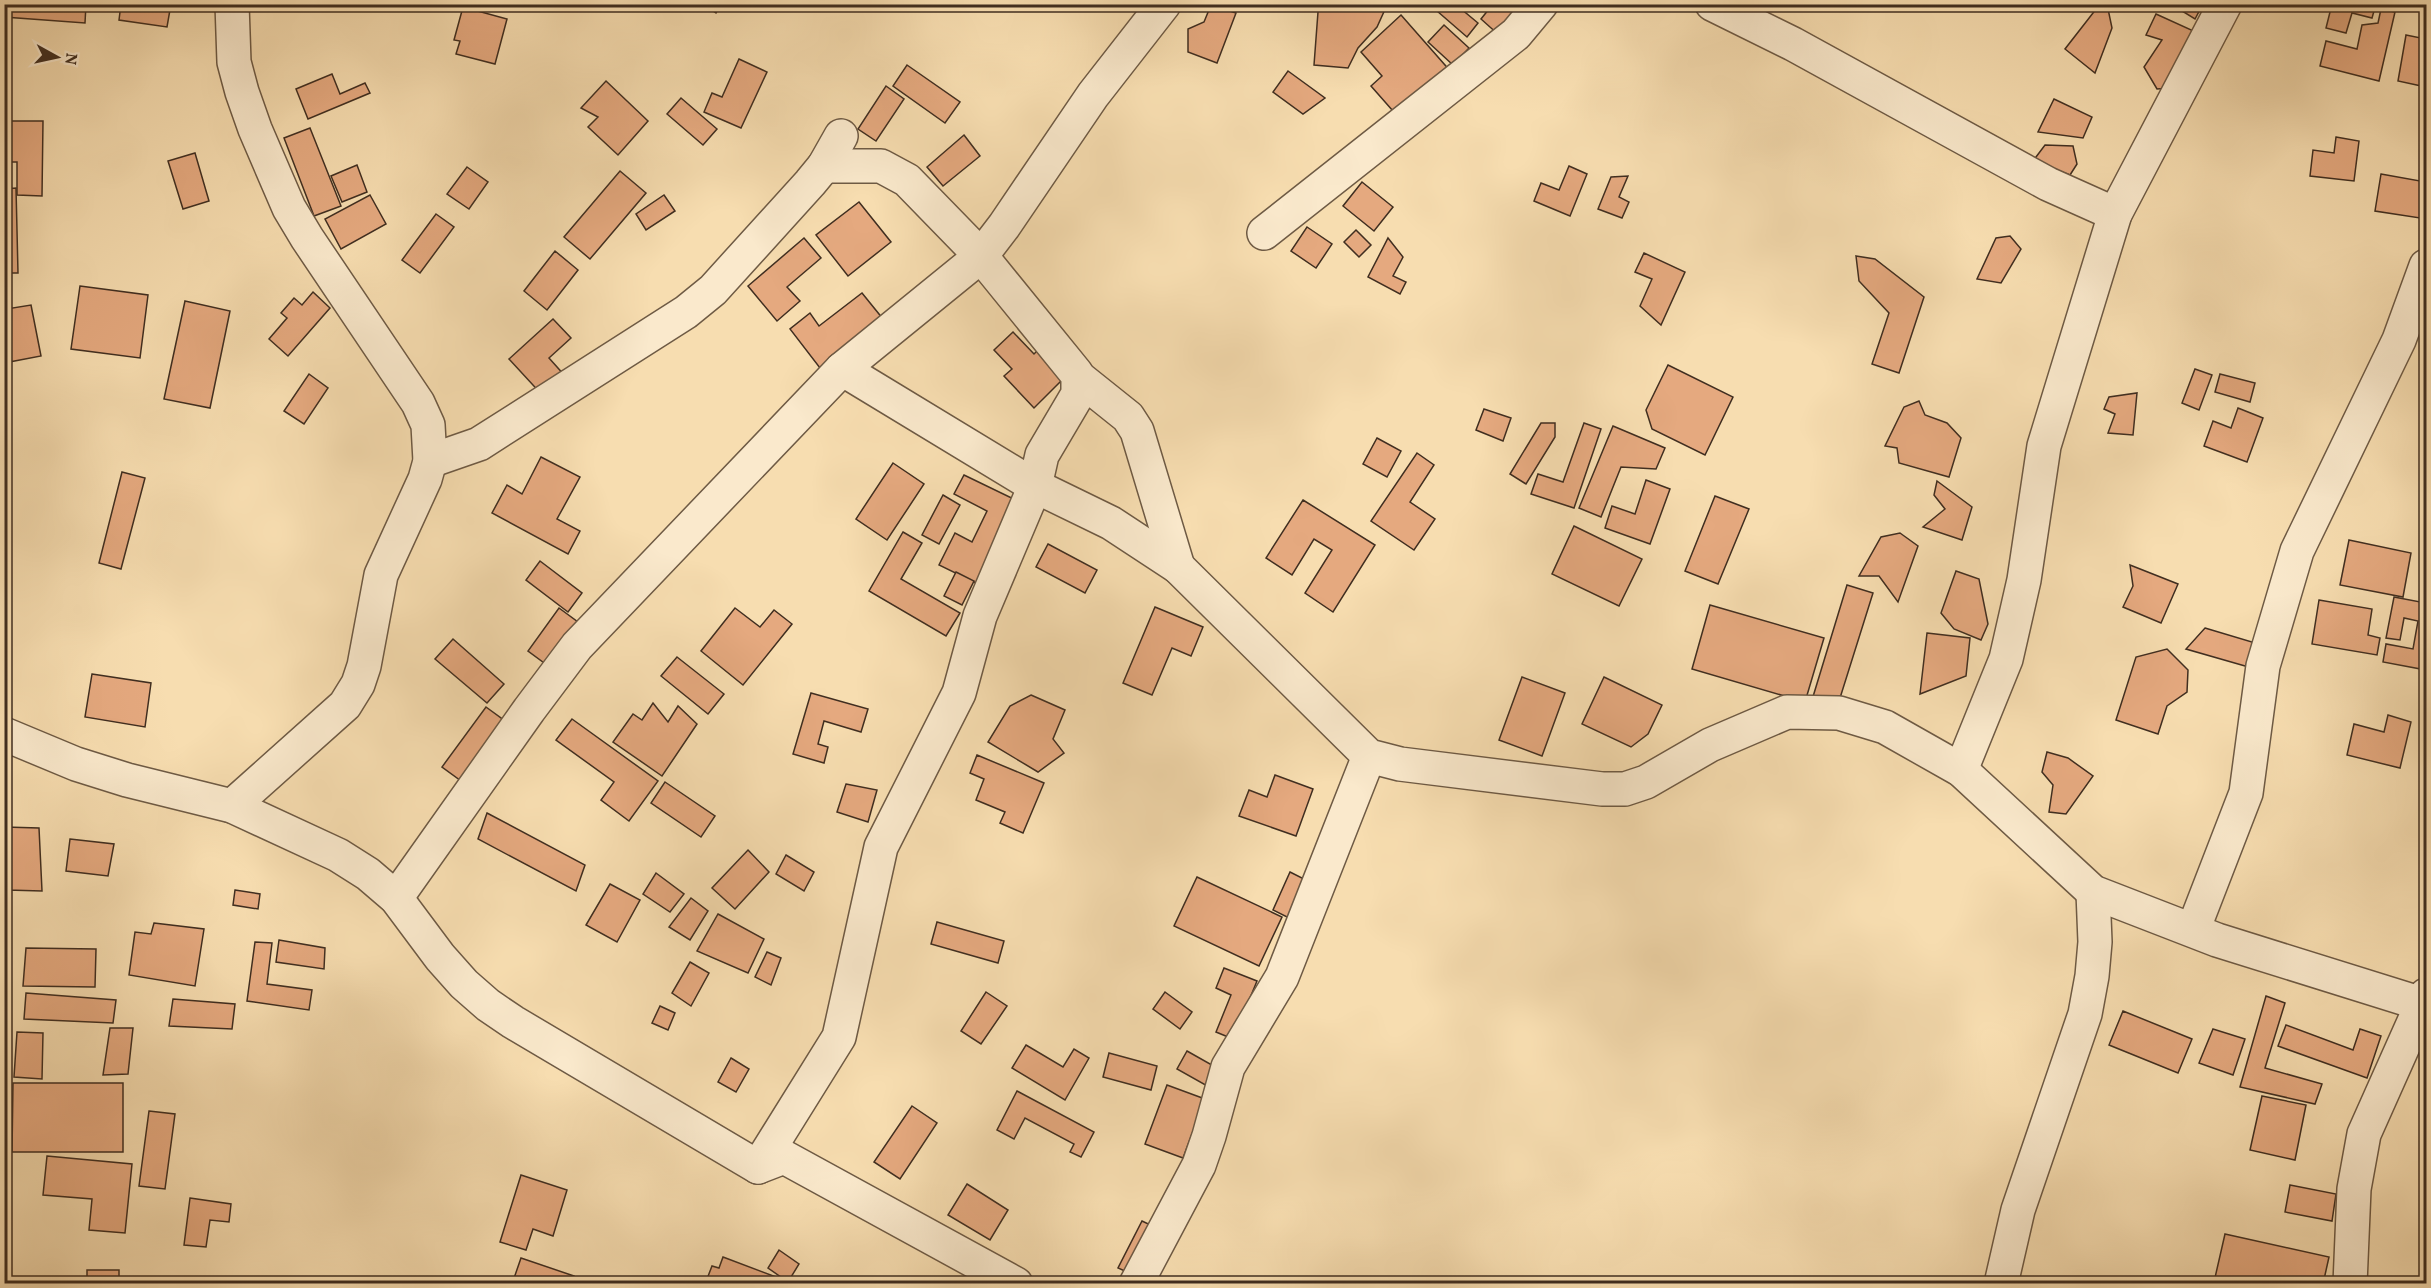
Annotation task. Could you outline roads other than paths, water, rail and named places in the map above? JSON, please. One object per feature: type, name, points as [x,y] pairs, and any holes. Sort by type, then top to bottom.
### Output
[{"type":"street","points":[[232,4],[234,62],[242,92],[255,129],[289,208],[418,404],[428,425],[430,461],[421,488],[381,575],[364,666],[358,684],[345,705],[232,806]]},
{"type":"street","points":[[396,898],[577,646],[842,369],[981,256],[1093,95],[1164,4]]},
{"type":"street","points":[[1264,233],[1516,34],[1541,4]]},
{"type":"street","points":[[1712,4],[1793,44],[2058,189],[2115,214]]},
{"type":"street","points":[[1962,770],[2006,659],[2024,580],[2044,446],[2115,214],[2225,4]]},
{"type":"street","points":[[430,461],[479,444],[686,312],[713,290],[824,166],[841,136]]},
{"type":"street","points":[[824,166],[881,166],[896,172],[907,180],[981,256],[1078,377],[1128,417],[1137,431],[1178,567]]},
{"type":"street","points":[[2193,930],[2246,793],[2263,666],[2296,551],[2398,340],[2427,266]]},
{"type":"street","points":[[842,369],[1035,486],[1111,523],[1178,567],[1369,756],[1400,764],[1602,789],[1625,789],[1646,783],[1710,745],[1787,712],[1839,713],[1886,727],[1962,770],[2093,892],[2217,940],[2424,1000],[2364,1134],[2354,1189],[2350,1284]]},
{"type":"street","points":[[758,1167],[839,1037],[881,847],[959,693],[980,616],[1035,486],[1042,455],[1078,393],[1078,377]]},
{"type":"street","points":[[4,734],[76,764],[127,780],[232,806],[338,855],[368,874],[396,898],[440,957],[488,1005],[566,1054],[758,1167]]},
{"type":"street","points":[[1136,1284],[1199,1165],[1228,1067],[1282,977],[1369,756]]},
{"type":"street","points":[[2001,1284],[2019,1210],[2085,1014],[2095,942],[2093,892]]},
{"type":"street","points":[[758,1167],[784,1157],[1016,1284]]}]
